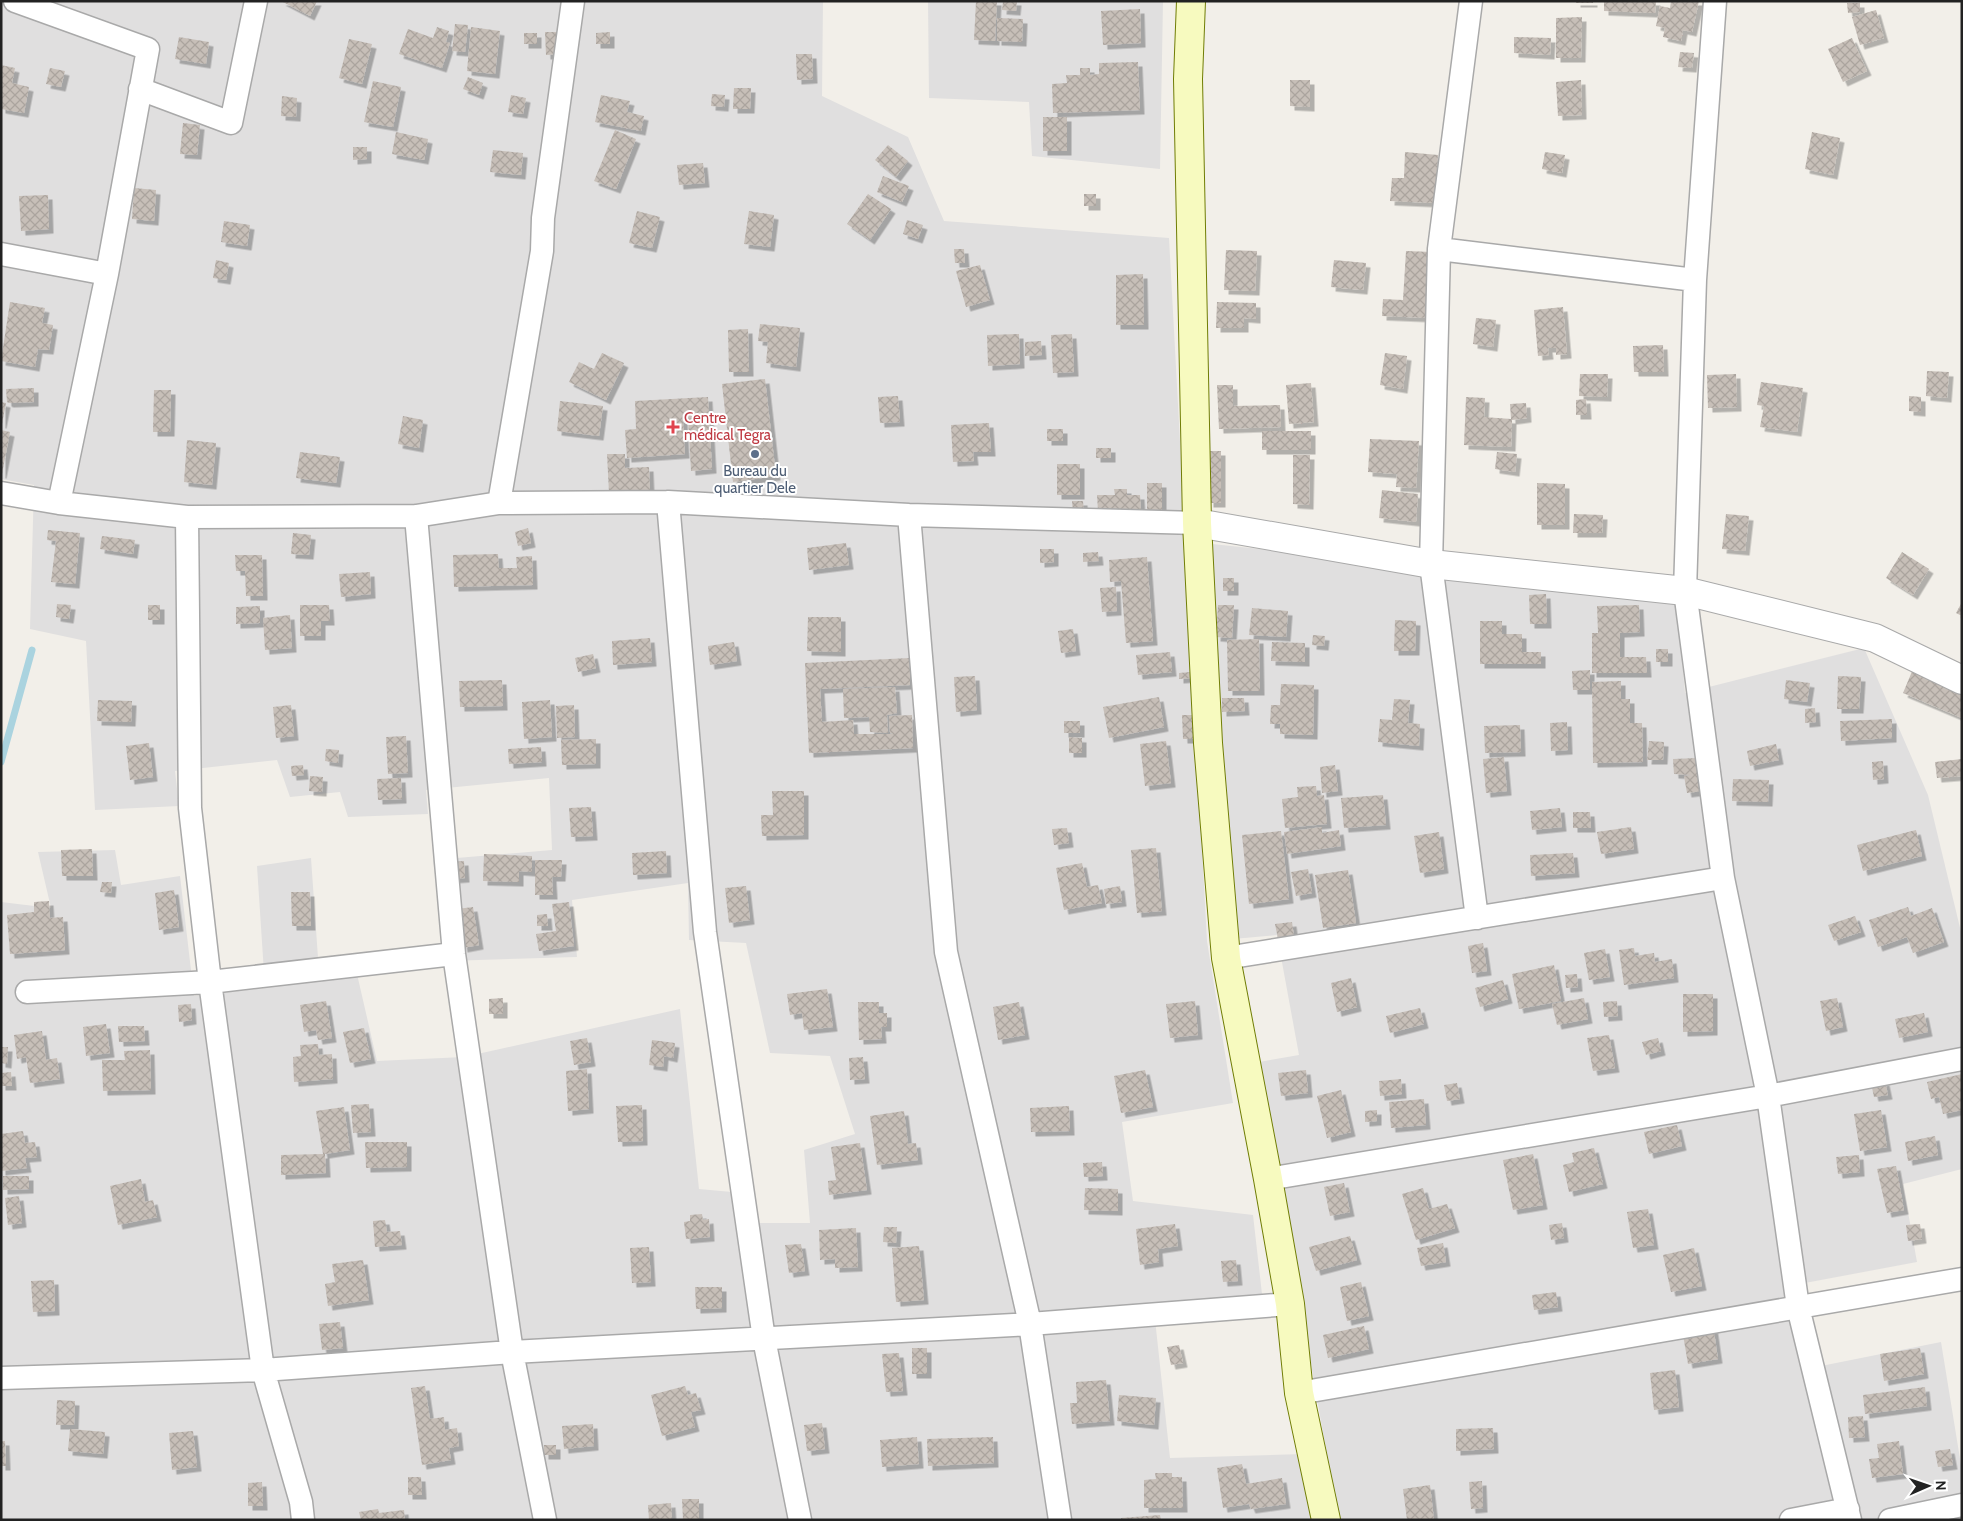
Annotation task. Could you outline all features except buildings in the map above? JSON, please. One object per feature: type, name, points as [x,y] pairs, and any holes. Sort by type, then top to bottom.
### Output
[{"type":"main road","points":[[1191,1],[1188,79],[1197,523],[1208,743],[1226,958],[1290,1304],[1299,1393],[1326,1520]]},
{"type":"street","points":[[15,1],[148,49],[108,274],[59,504]]},
{"type":"street","points":[[140,89],[231,124],[256,1]]},
{"type":"street","points":[[499,502],[542,251],[543,218],[573,1]]},
{"type":"street","points":[[1471,1],[1440,249],[1431,564],[1477,918]]},
{"type":"street","points":[[1715,1],[1695,280],[1685,591],[1723,878],[1768,1096],[1798,1307],[1849,1514],[1791,1520]]},
{"type":"street","points":[[1440,249],[1695,280]]},
{"type":"street","points":[[1,254],[108,274]]},
{"type":"street","points":[[1,493],[59,504],[187,517],[416,516],[499,502],[668,502],[909,515],[1197,523],[1431,564],[1685,591],[1875,638],[1962,680]]},
{"type":"street","points":[[668,502],[705,932],[764,1339],[800,1520]]},
{"type":"street","points":[[909,515],[946,952],[1030,1324],[1060,1520]]},
{"type":"street","points":[[416,516],[454,954],[512,1352],[545,1520]]},
{"type":"street","points":[[187,517],[190,808],[210,982],[263,1370],[301,1502],[303,1520]]},
{"type":"street","points":[[1226,958],[1723,878]]},
{"type":"street","points":[[27,992],[210,982],[454,954]]},
{"type":"street","points":[[1268,1178],[1768,1096],[1962,1059]]},
{"type":"street","points":[[1299,1393],[1962,1280]]},
{"type":"street","points":[[1,1378],[263,1370],[512,1352],[1030,1324],[1290,1304]]},
{"type":"street","points":[[1890,1520],[1962,1505]]},
{"type":"shaded area","points":[[1,1],[823,1],[822,96],[908,137],[944,221],[1169,238],[1207,941],[1233,1103],[1122,1122],[1133,1201],[1253,1215],[1262,1294],[1154,1310],[1170,1458],[1303,1454],[1317,1520],[1,1520],[1,902],[51,908],[38,852],[115,850],[121,885],[180,876],[194,996],[265,988],[257,866],[311,858],[318,958],[354,961],[377,1061],[464,1057],[680,1009],[699,1189],[732,1192],[739,1223],[810,1223],[804,1150],[855,1134],[830,1056],[770,1053],[746,943],[689,940],[688,883],[572,900],[577,957],[447,961],[433,860],[552,850],[549,778],[426,790],[428,814],[348,817],[340,792],[290,797],[277,760],[175,771],[179,806],[95,810],[86,641],[30,629],[34,485],[1,479]]},
{"type":"shaded area","points":[[928,1],[1163,1],[1160,169],[1032,156],[1029,102],[929,98]]},
{"type":"shaded area","points":[[1212,544],[1676,593],[1685,693],[1864,648],[1928,795],[1962,936],[1962,1169],[1903,1184],[1917,1262],[1789,1286],[1811,1368],[1941,1342],[1962,1471],[1962,1520],[1338,1520],[1259,1062],[1299,1055],[1277,935],[1233,939]]},
{"type":"waterway","points":[[1,762],[32,650]]},
{"type":"place","name":"Centre médical Tegra","points":[[673,427]]},
{"type":"place","name":"Bureau du quartier Dele","points":[[755,454]]}]
